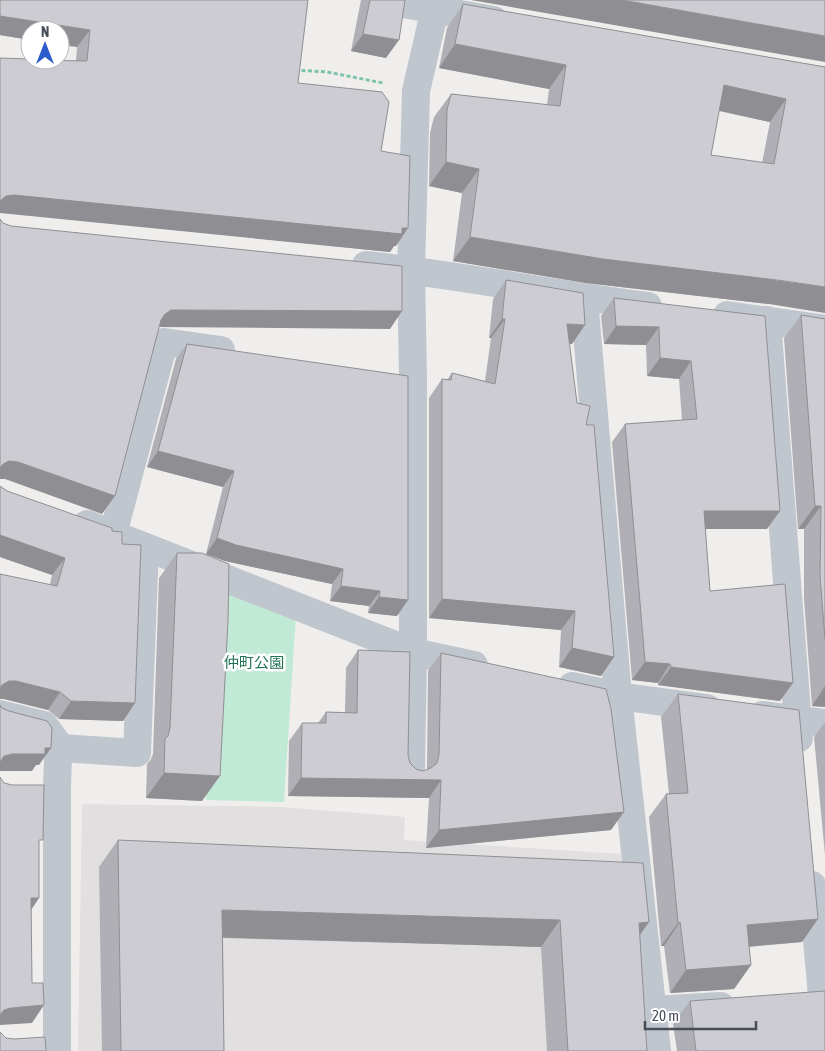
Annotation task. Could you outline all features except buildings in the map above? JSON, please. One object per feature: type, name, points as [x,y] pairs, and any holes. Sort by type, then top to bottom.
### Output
[{"type":"street","points":[[380,0],[437,5],[514,23]]},
{"type":"street","points":[[411,774],[413,378],[411,270],[416,92],[437,5]]},
{"type":"street","points":[[342,263],[411,270],[584,298],[671,309]]},
{"type":"street","points":[[584,298],[618,696],[657,1051]]},
{"type":"street","points":[[700,312],[825,329]]},
{"type":"street","points":[[767,320],[800,758]]},
{"type":"street","points":[[114,534],[164,342],[240,353]]},
{"type":"street","points":[[384,374],[413,378]]},
{"type":"street","points":[[61,516],[114,534],[413,652],[501,671]]},
{"type":"street","points":[[61,748],[137,752],[145,547]]},
{"type":"street","points":[[550,682],[618,696],[825,723]]},
{"type":"street","points":[[0,714],[44,725],[61,748]]},
{"type":"street","points":[[28,1039],[57,1044],[57,787],[58,759],[61,748]]},
{"type":"street","points":[[29,787],[57,787]]},
{"type":"street","points":[[810,864],[816,999],[825,1029]]},
{"type":"street","points":[[653,1010],[743,1004]]},
{"type":"shaded area","points":[[82,804],[283,807],[405,817],[404,840],[621,854],[644,1051],[78,1051]]},
{"type":"green space","name":"仲町公園","points":[[219,587],[296,614],[284,802],[206,800]]}]
